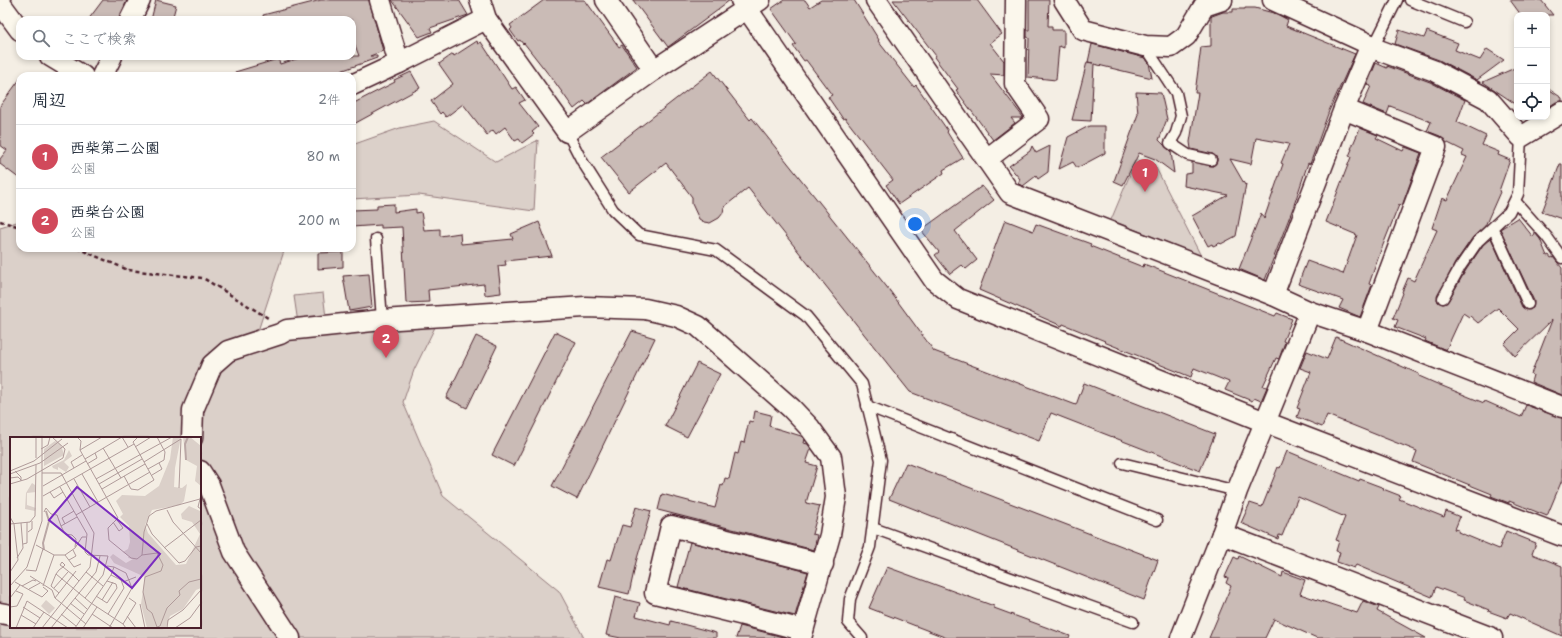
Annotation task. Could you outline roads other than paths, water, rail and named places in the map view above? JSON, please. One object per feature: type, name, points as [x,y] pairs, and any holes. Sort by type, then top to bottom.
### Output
[{"type":"street","points":[[132,16],[140,0]]},
{"type":"street","points":[[380,0],[399,63]]},
{"type":"street","points":[[480,0],[486,19],[567,132],[749,3],[934,280],[958,299],[1265,422],[1562,536]]},
{"type":"street","points":[[606,0],[654,70]]},
{"type":"street","points":[[876,0],[1010,193],[1273,295],[1310,312],[1367,331],[1562,407]]},
{"type":"street","points":[[987,159],[1039,119],[1015,84],[1016,0]]},
{"type":"street","points":[[1064,0],[1083,30],[1145,46],[1172,47],[1186,36],[1204,6],[1222,0]]},
{"type":"street","points":[[1273,0],[1372,47],[1435,71],[1488,99],[1521,137],[1562,112]]},
{"type":"street","points":[[0,3],[16,25]]},
{"type":"street","points":[[356,83],[486,19]]},
{"type":"street","points":[[1273,295],[1344,109],[1372,47]]},
{"type":"street","points":[[57,60],[76,72]]},
{"type":"street","points":[[104,72],[110,60]]},
{"type":"street","points":[[1344,109],[1436,147],[1367,331]]},
{"type":"street","points":[[192,437],[193,410],[212,365],[228,351],[280,334],[287,330],[382,320],[585,307],[646,309],[676,316],[698,326],[791,408],[810,428],[831,457],[836,497],[830,535],[823,564],[802,634],[653,601],[671,526],[823,564]]},
{"type":"street","points":[[1181,638],[1222,534],[1237,491],[1310,312]]},
{"type":"street","points":[[201,473],[208,485],[234,552],[290,638]]},
{"type":"street","points":[[1222,534],[1492,638]]},
{"type":"street","points":[[0,613],[10,615]]},
{"type":"lane","points":[[1372,47],[1397,0]]},
{"type":"lane","points":[[1410,0],[1464,22]]},
{"type":"lane","points":[[1145,46],[1176,92],[1181,116],[1176,132],[1170,142],[1188,155],[1211,160]]},
{"type":"lane","points":[[567,132],[582,161],[613,210],[639,235],[716,250],[806,316],[862,384],[881,460],[870,547],[850,599],[848,622],[862,638]]},
{"type":"lane","points":[[1442,298],[1460,267],[1478,241],[1509,212],[1515,201],[1518,194],[1521,137]]},
{"type":"lane","points":[[1515,201],[1547,237],[1562,258]]},
{"type":"lane","points":[[1492,229],[1496,234],[1528,304]]},
{"type":"lane","points":[[376,239],[382,320]]},
{"type":"lane","points":[[867,406],[1157,520]]},
{"type":"lane","points":[[1122,463],[1237,491]]},
{"type":"lane","points":[[873,528],[1133,622]]},
{"type":"place","name":"西柴第二公園","points":[[1145,192]]},
{"type":"place","name":"西柴台公園","points":[[386,358]]}]
